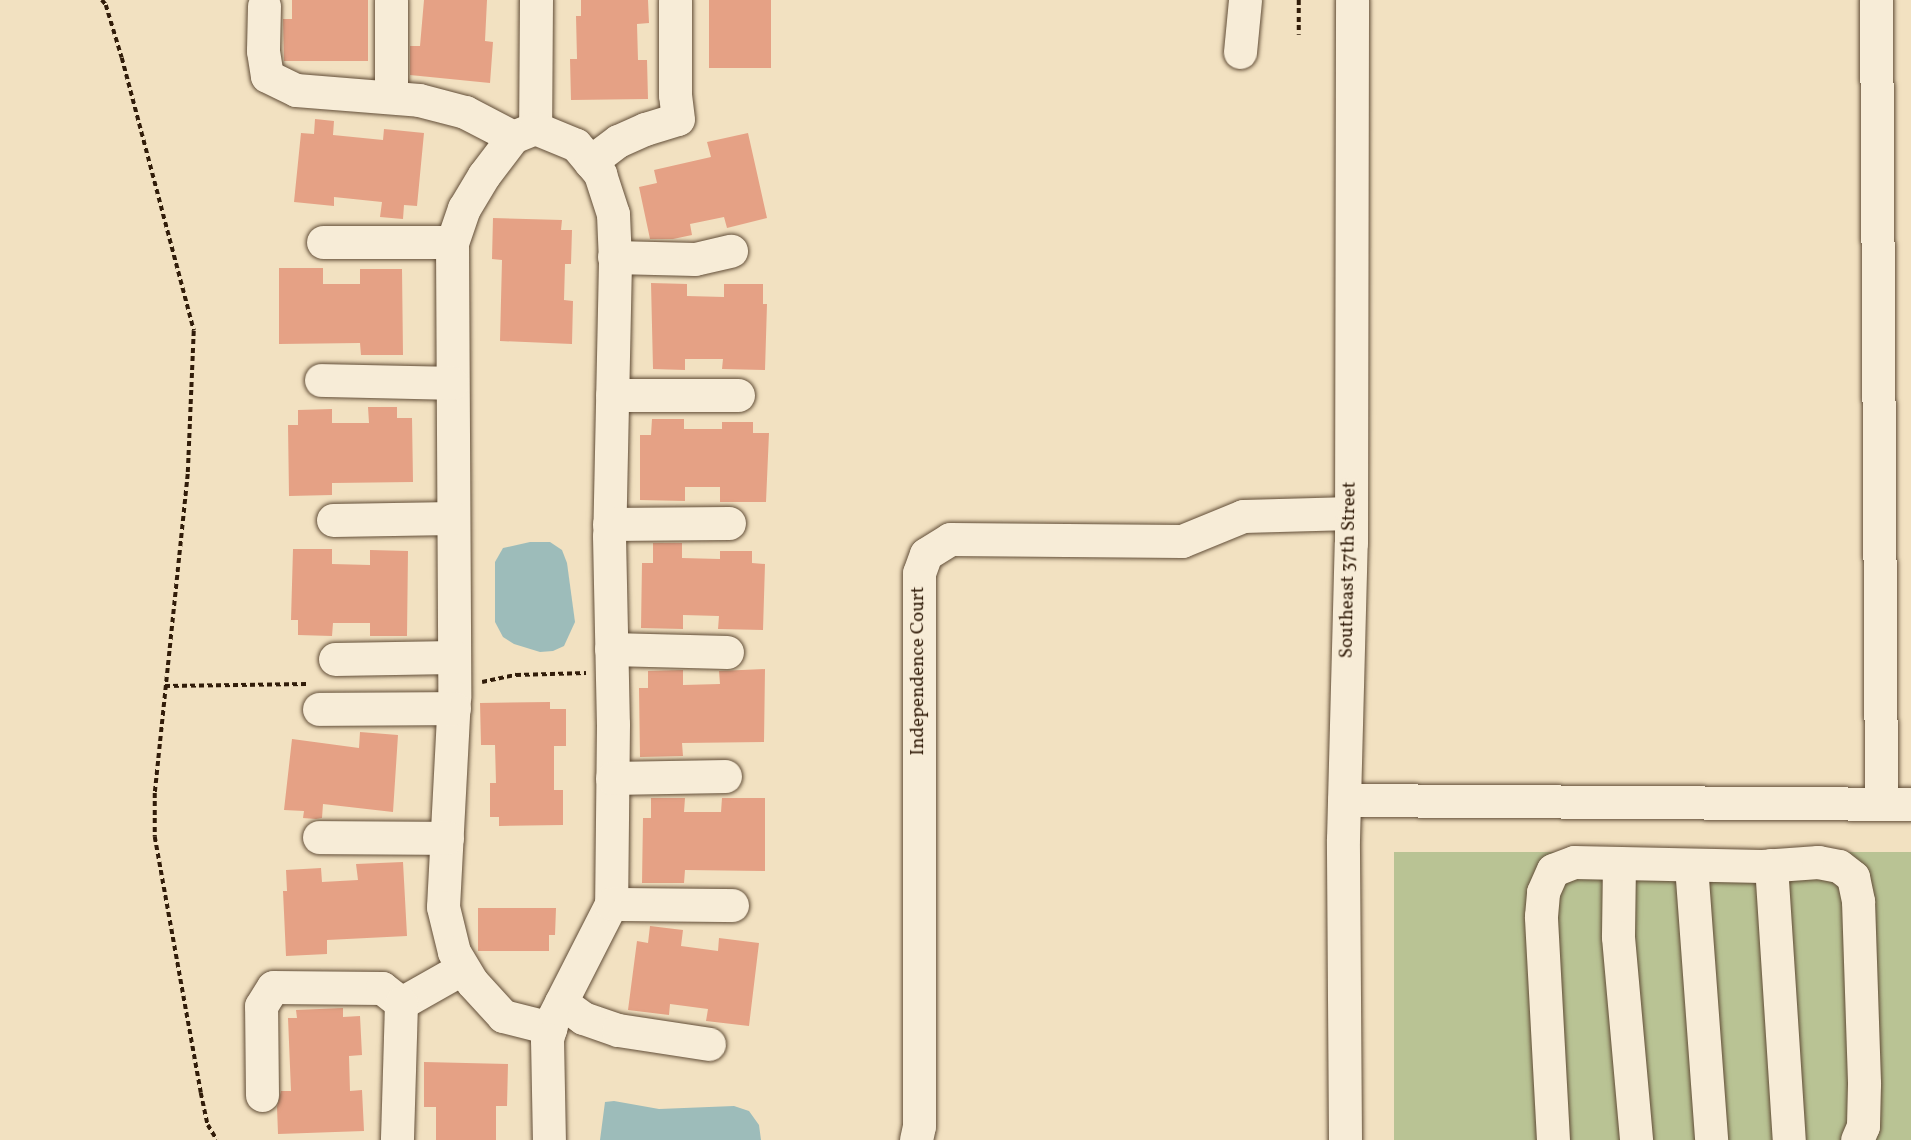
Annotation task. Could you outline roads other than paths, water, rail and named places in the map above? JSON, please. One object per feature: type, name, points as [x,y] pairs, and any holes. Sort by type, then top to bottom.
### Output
[{"type":"street","points":[[391,0],[391,97]]},
{"type":"street","points":[[536,0],[524,132],[464,208],[452,243],[454,708],[443,907],[454,952],[472,982],[503,1016],[556,1015],[583,1018],[618,1030],[709,1044]]},
{"type":"street","points":[[590,162],[618,141],[678,119],[675,96],[675,0]]},
{"type":"street","points":[[1240,52],[1245,0]]},
{"type":"street","name":"Southeast 37th Street","points":[[1345,1140],[1344,800],[1351,513],[1352,0]]},
{"type":"street","points":[[1344,800],[1896,804],[1876,0]]},
{"type":"street","points":[[264,6],[263,51],[267,76],[296,89],[419,100],[576,145],[600,174],[612,214],[614,257],[609,524],[611,904],[556,1015],[547,1039],[549,1140]]},
{"type":"street","points":[[323,242],[452,243]]},
{"type":"street","points":[[614,257],[695,259],[731,251]]},
{"type":"street","points":[[321,380],[452,383]]},
{"type":"street","points":[[612,395],[738,395]]},
{"type":"street","name":"Independence Court","points":[[916,1140],[919,1126],[919,573],[926,554],[950,539],[1182,541],[1243,516],[1351,513]]},
{"type":"street","points":[[333,520],[453,518]]},
{"type":"street","points":[[609,524],[729,523]]},
{"type":"street","points":[[611,649],[727,652]]},
{"type":"street","points":[[335,659],[454,657]]},
{"type":"street","points":[[319,709],[454,708]]},
{"type":"street","points":[[612,778],[724,776]]},
{"type":"street","points":[[319,837],[447,838]]},
{"type":"street","points":[[1553,1140],[1541,916],[1543,892],[1553,870],[1574,862],[1691,865],[1818,862],[1839,866],[1853,877],[1860,928],[1864,1084],[1863,1126],[1857,1140]]},
{"type":"street","points":[[1619,863],[1618,937],[1636,1140]]},
{"type":"street","points":[[1691,865],[1711,1140]]},
{"type":"street","points":[[1771,865],[1789,1140]]},
{"type":"street","points":[[611,904],[732,905]]},
{"type":"street","points":[[401,1003],[463,968]]},
{"type":"street","points":[[262,1095],[261,1006],[273,987],[382,988],[401,1003]]},
{"type":"street","points":[[397,1140],[401,1003]]},
{"type":"water","points":[[530,542],[550,542],[562,550],[567,563],[575,622],[564,646],[553,651],[540,652],[514,644],[503,637],[495,622],[495,562],[503,548]]},
{"type":"water","points":[[614,1101],[659,1109],[734,1106],[749,1111],[759,1125],[761,1140],[600,1140],[605,1102]]}]
